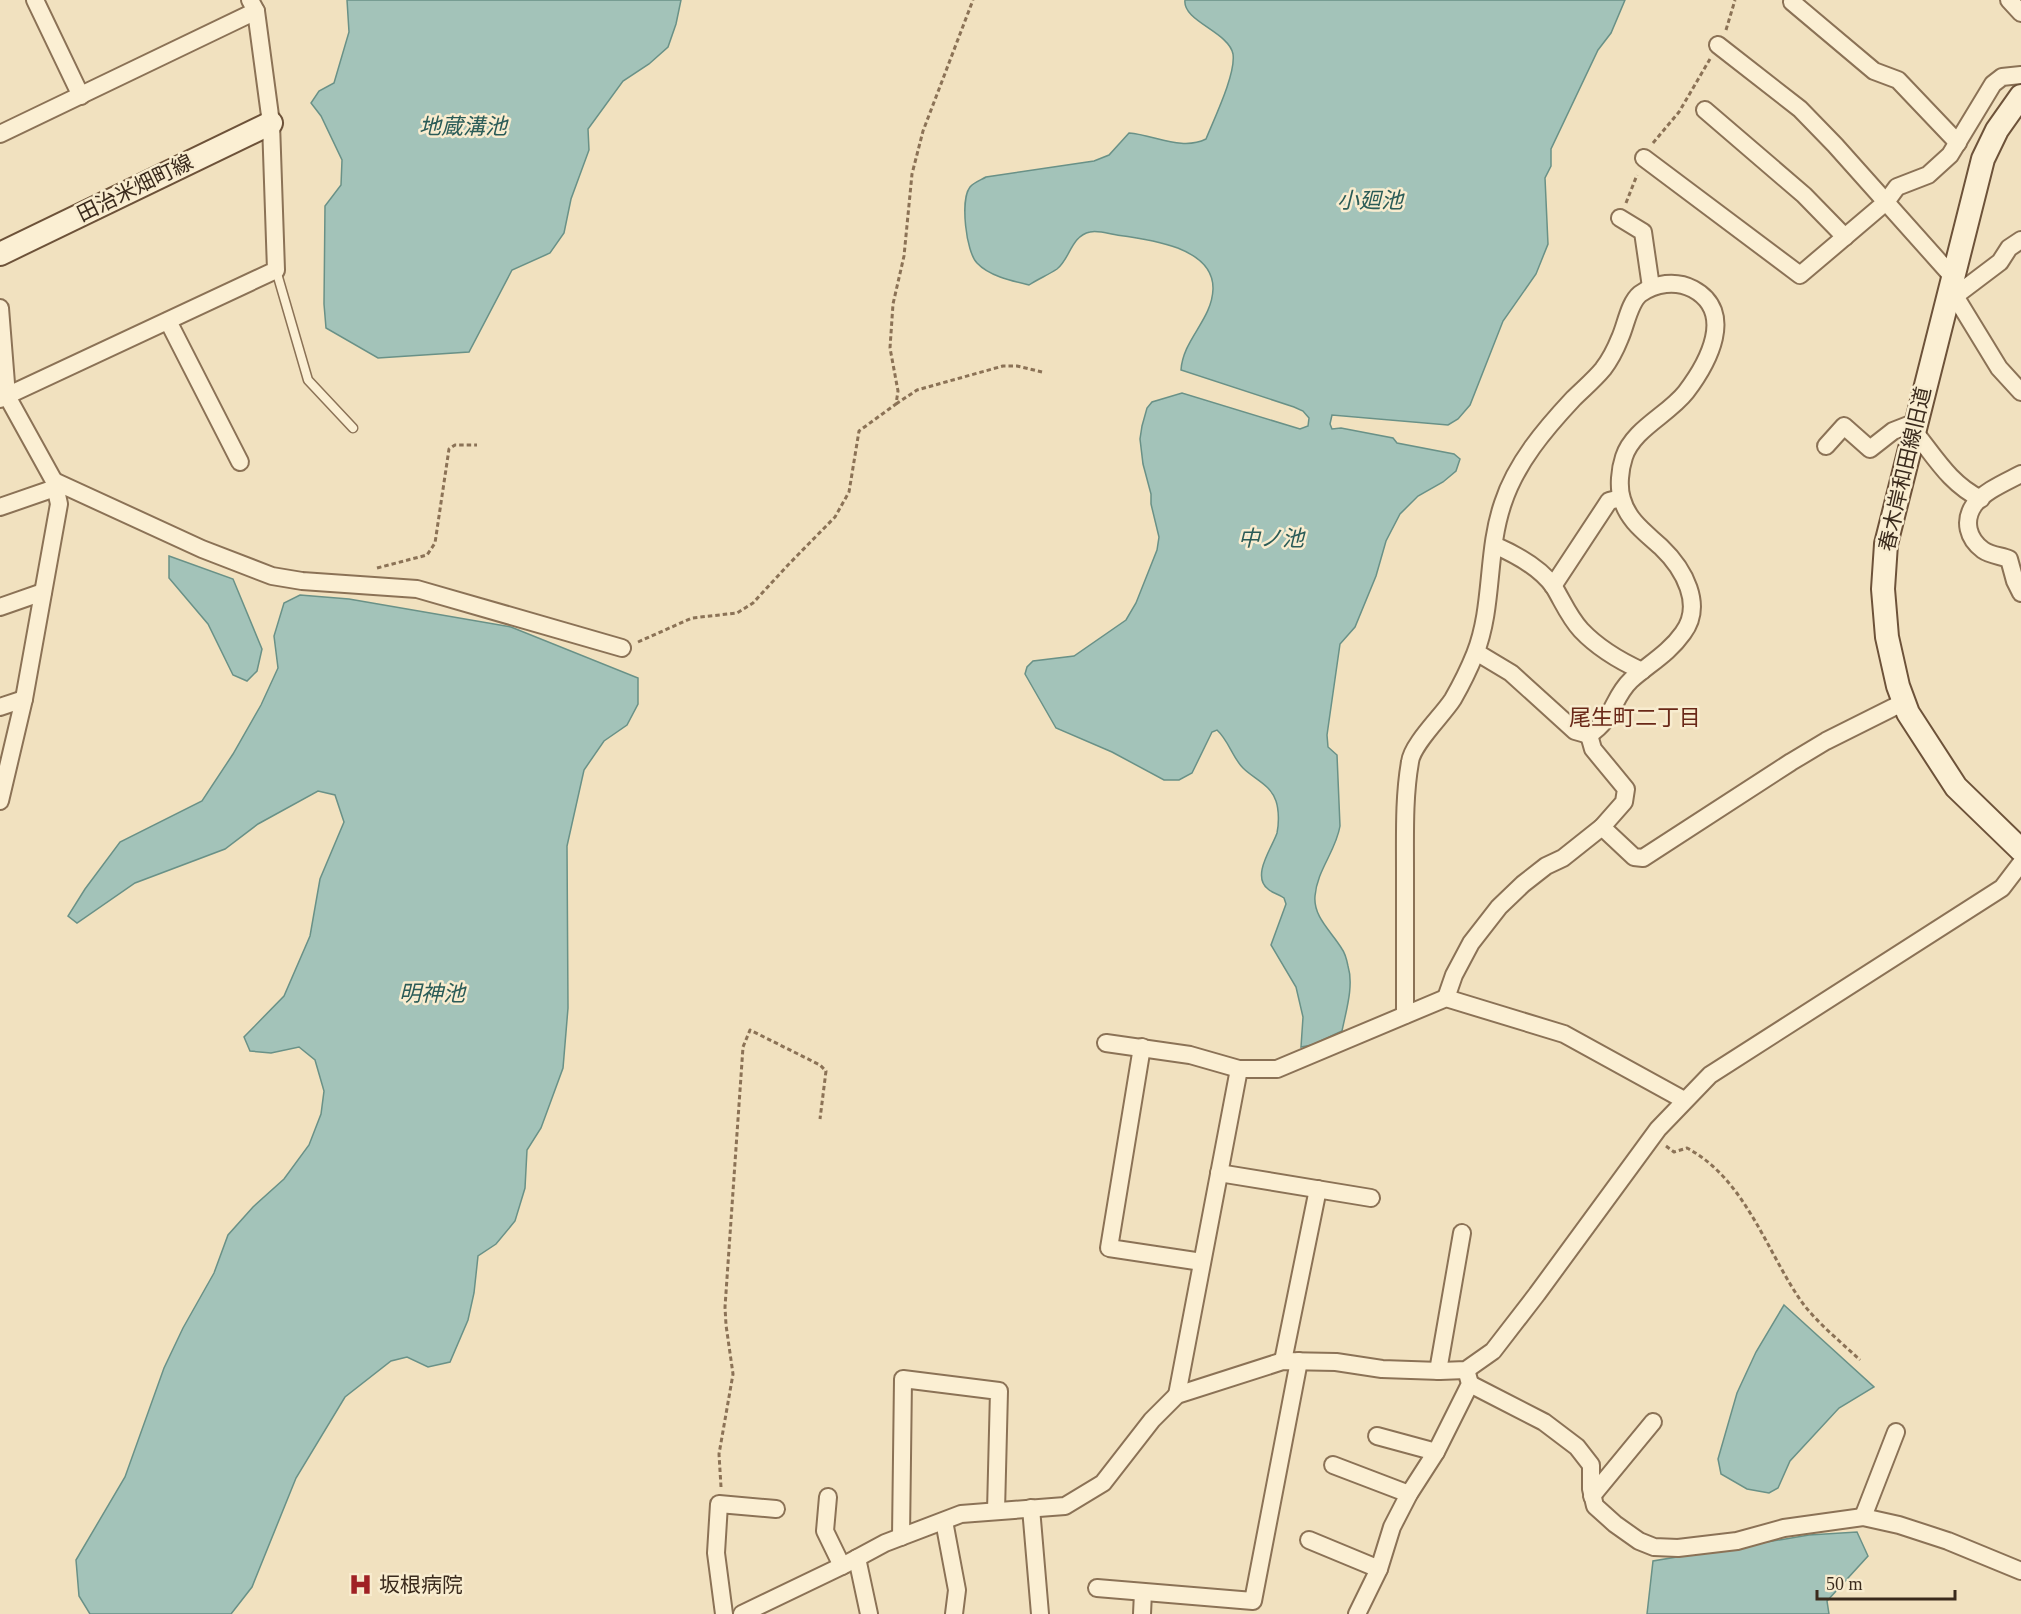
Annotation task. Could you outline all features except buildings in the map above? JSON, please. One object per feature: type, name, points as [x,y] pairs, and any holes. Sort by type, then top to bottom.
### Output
[{"type":"street","points":[[35,0],[81,96]]},
{"type":"street","points":[[2009,0],[2021,13]]},
{"type":"street","points":[[1792,2],[1875,71],[1898,80],[1958,143]]},
{"type":"street","points":[[0,134],[81,96],[253,5],[271,123],[276,270],[4,397]]},
{"type":"street","points":[[1718,45],[1800,109],[1886,202],[1952,289],[1999,368],[2021,392]]},
{"type":"street","points":[[1644,158],[1800,275],[1886,202],[1897,187],[1928,174],[1950,155],[1993,84],[2002,77],[2021,75]]},
{"type":"street","name":"春木岸和田線旧道","points":[[2021,96],[1988,147],[1915,427],[1886,544],[1883,566],[1887,637],[1898,687],[1908,713],[1956,787],[2021,850]]},
{"type":"street","points":[[1705,110],[1804,195],[1845,237]]},
{"type":"street","name":"田治米畑町線","points":[[0,254],[271,123]]},
{"type":"street","points":[[1620,218],[1643,232],[1651,287]]},
{"type":"street","points":[[1952,289],[2000,262],[2009,248],[2021,240]]},
{"type":"street","points":[[1406,1015],[1405,832],[1410,758],[1454,698],[1476,652],[1486,612],[1496,526],[1504,499],[1519,468],[1543,433],[1604,368],[1619,342],[1636,297],[1651,287],[1675,283],[1695,290],[1709,303],[1716,318],[1716,336],[1706,360],[1685,393],[1632,441],[1624,456],[1620,480],[1621,498],[1632,520],[1662,548],[1681,571],[1692,594],[1693,613],[1685,631],[1671,648],[1626,685],[1604,725],[1589,735],[1575,731],[1511,673],[1476,652]]},
{"type":"street","points":[[0,308],[4,397],[54,484],[59,504],[24,699],[0,801]]},
{"type":"street","points":[[168,321],[240,462]]},
{"type":"street","points":[[1826,446],[1845,426],[1870,449],[1893,430],[1915,427],[1948,476],[1965,491],[1980,499]]},
{"type":"street","points":[[2021,474],[1988,492],[1974,504],[1967,521],[1971,537],[1984,551],[2009,559],[2021,593]]},
{"type":"street","points":[[0,507],[54,484],[202,549],[272,576],[302,581],[417,589],[622,648]]},
{"type":"street","points":[[1553,586],[1609,501],[1621,498]]},
{"type":"street","points":[[1494,545],[1516,555],[1534,568],[1553,586],[1568,614],[1582,631],[1622,662],[1642,672]]},
{"type":"street","points":[[0,607],[43,592]]},
{"type":"street","points":[[0,707],[24,699]]},
{"type":"street","points":[[1602,827],[1634,857],[1643,858],[1826,741],[1904,702]]},
{"type":"street","points":[[1446,998],[1454,975],[1471,943],[1499,907],[1546,866],[1563,858],[1602,827],[1624,802],[1626,789],[1593,749],[1589,735]]},
{"type":"street","points":[[1357,1614],[1379,1569],[1392,1527],[1408,1494],[1437,1452],[1468,1377],[1493,1351],[1537,1294],[1653,1135],[1710,1075],[2002,888],[2021,863]]},
{"type":"street","points":[[1106,1043],[1190,1055],[1239,1069],[1277,1069],[1446,998],[1564,1034],[1684,1101]]},
{"type":"street","points":[[1142,1047],[1109,1248],[1203,1262]]},
{"type":"street","points":[[1177,1395],[1239,1069]]},
{"type":"street","points":[[1220,1173],[1371,1198]]},
{"type":"street","points":[[1097,1588],[1253,1601],[1318,1189]]},
{"type":"street","points":[[1437,1371],[1462,1233]]},
{"type":"street","points":[[742,1614],[901,1537],[962,1514],[1065,1506],[1103,1483],[1152,1420],[1177,1395],[1291,1361],[1336,1362],[1382,1370],[1437,1371],[1468,1377],[1544,1422],[1577,1447],[1591,1465],[1592,1496],[1595,1506],[1639,1541],[1654,1547],[1678,1548],[1737,1541],[1784,1528],[1863,1517],[1948,1541],[2021,1571]]},
{"type":"street","points":[[901,1537],[903,1379],[999,1391],[996,1511]]},
{"type":"street","points":[[1592,1496],[1653,1422]]},
{"type":"street","points":[[1863,1517],[1896,1432]]},
{"type":"street","points":[[1377,1436],[1437,1452]]},
{"type":"street","points":[[1333,1465],[1408,1494]]},
{"type":"street","points":[[828,1497],[825,1531],[850,1562],[869,1614]]},
{"type":"street","points":[[724,1614],[716,1553],[719,1504],[776,1509]]},
{"type":"street","points":[[1031,1508],[1040,1614]]},
{"type":"street","points":[[944,1521],[957,1590],[954,1614]]},
{"type":"street","points":[[1309,1540],[1379,1569]]},
{"type":"street","points":[[1142,1614],[1143,1592]]},
{"type":"lane","points":[[276,270],[308,380],[353,428]]},
{"type":"path","points":[[896,404],[898,391],[890,348],[893,304],[904,256],[912,174],[923,131],[973,0]]},
{"type":"path","points":[[1620,218],[1644,158],[1654,141],[1679,112],[1695,88],[1732,16],[1736,0]]},
{"type":"path","points":[[622,648],[692,618],[737,613],[753,603],[835,517],[849,492],[859,431],[917,390],[1003,366],[1017,366],[1042,372]]},
{"type":"path","points":[[369,570],[427,555],[432,550],[449,449],[455,446],[477,445]]},
{"type":"path","points":[[719,1504],[721,1485],[718,1454],[733,1374],[725,1307],[742,1047],[750,1030],[820,1065],[826,1071],[820,1119]]},
{"type":"path","points":[[1653,1135],[1674,1152],[1687,1148],[1700,1155],[1733,1187],[1802,1302],[1860,1360]]},
{"type":"water","name":"地蔵溝池","points":[[347,0],[681,0],[668,47],[649,64],[623,81],[588,129],[589,150],[571,199],[564,233],[550,253],[512,270],[469,352],[378,358],[326,328],[324,304],[325,206],[341,185],[342,160],[321,116],[311,103],[319,91],[334,83],[349,32]]},
{"type":"water","name":"小廻池","points":[[1185,0],[1625,0],[1611,33],[1598,50],[1551,149],[1551,166],[1545,178],[1548,244],[1536,274],[1503,321],[1470,405],[1458,419],[1448,425],[1332,415],[1330,424],[1332,429],[1341,428],[1393,438],[1397,443],[1454,454],[1460,459],[1456,471],[1443,482],[1418,496],[1400,514],[1386,541],[1376,576],[1355,627],[1340,644],[1327,735],[1328,747],[1337,755],[1340,826],[1335,844],[1316,887],[1315,904],[1320,918],[1345,955],[1350,974],[1350,990],[1342,1031],[1312,1045],[1301,1047],[1303,1017],[1296,987],[1271,945],[1286,904],[1284,898],[1268,889],[1262,877],[1264,862],[1277,833],[1278,813],[1274,795],[1243,768],[1217,730],[1212,732],[1192,773],[1179,780],[1164,780],[1112,752],[1056,728],[1025,674],[1027,667],[1033,661],[1074,656],[1126,620],[1136,603],[1157,550],[1159,537],[1143,464],[1140,439],[1147,408],[1152,402],[1182,393],[1300,429],[1308,426],[1309,418],[1303,411],[1294,407],[1181,370],[1187,349],[1208,310],[1213,289],[1210,275],[1203,263],[1191,255],[1177,248],[1145,239],[1090,232],[1079,238],[1057,269],[1029,285],[994,275],[982,268],[973,257],[967,238],[965,203],[967,194],[972,185],[986,177],[1094,161],[1109,155],[1129,133],[1178,143],[1206,139],[1228,84],[1233,54],[1230,46],[1223,39],[1191,14],[1186,7]]},
{"type":"water","points":[[169,556],[233,579],[262,649],[257,671],[247,681],[233,675],[208,624],[169,578]]},
{"type":"water","name":"明神池","points":[[300,595],[349,599],[511,627],[638,678],[638,704],[627,725],[604,741],[584,770],[567,846],[568,1008],[563,1068],[541,1128],[527,1150],[525,1188],[515,1221],[496,1244],[478,1256],[468,1320],[450,1362],[428,1367],[407,1357],[391,1361],[345,1397],[296,1478],[252,1587],[231,1614],[90,1614],[79,1596],[76,1560],[125,1477],[164,1368],[183,1328],[214,1273],[228,1235],[253,1207],[284,1179],[309,1145],[321,1114],[324,1091],[315,1060],[299,1047],[271,1053],[250,1051],[244,1037],[284,996],[310,936],[320,879],[344,822],[335,795],[318,791],[258,824],[225,849],[135,883],[77,923],[68,916],[120,842],[202,801],[233,754],[261,705],[278,668],[274,636],[284,603]]},
{"type":"water","points":[[1784,1305],[1874,1387],[1839,1408],[1790,1461],[1778,1488],[1769,1493],[1747,1489],[1721,1474],[1718,1459],[1737,1393],[1756,1352]]},
{"type":"water","points":[[1857,1532],[1868,1556],[1827,1601],[1829,1614],[1647,1614],[1653,1561],[1809,1535]]},
{"type":"place","name":"坂根病院","points":[[361,1585]]},
{"type":"district","name":"尾生町二丁目","points":[[1635,717]]},
{"type":"water label","name":"中ノ池","points":[[1271,538]]}]
